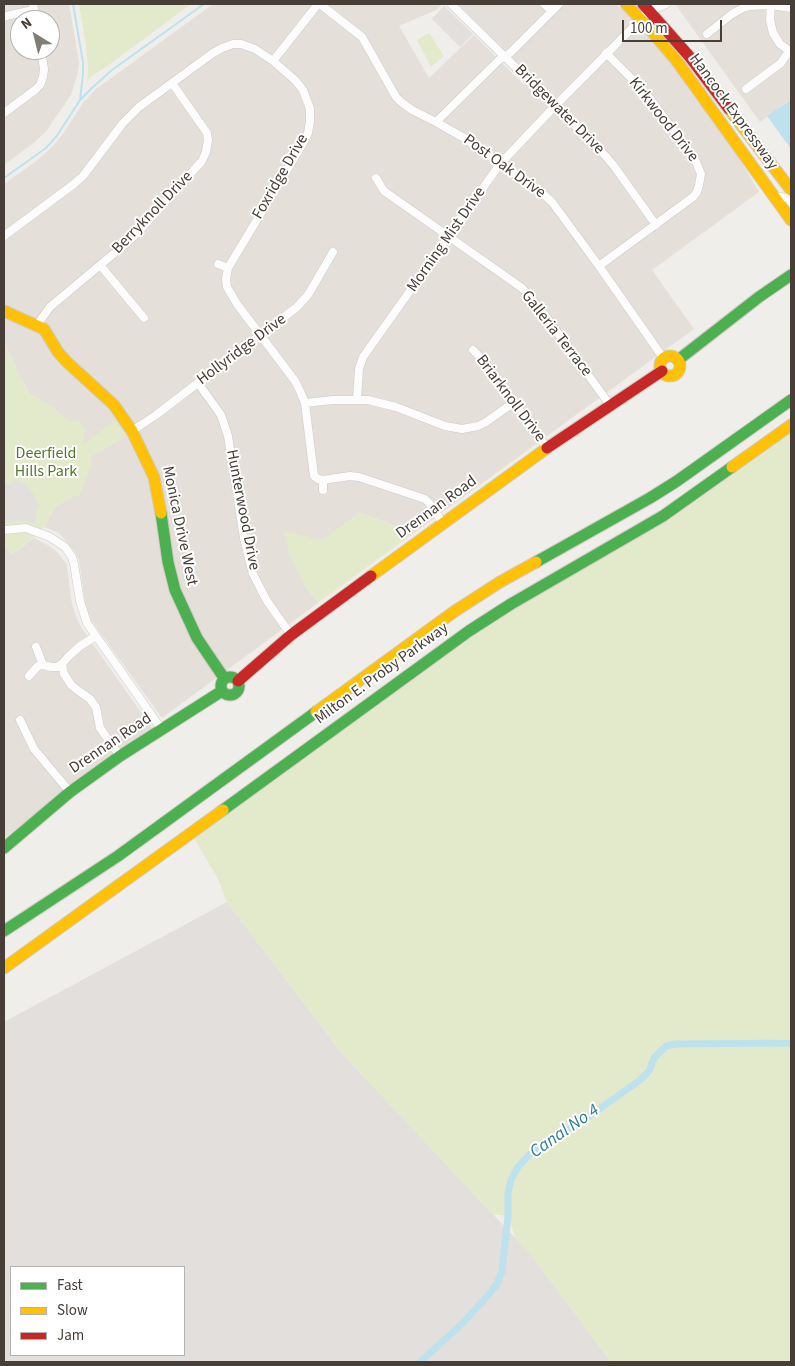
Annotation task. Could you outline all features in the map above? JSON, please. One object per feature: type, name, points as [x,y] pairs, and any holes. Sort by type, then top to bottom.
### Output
[{"type":"main road","name":"Hancock Expressway","points":[[626,4],[647,9],[690,56],[791,190]]},
{"type":"main road","name":"Hancock Expressway","points":[[647,9],[676,60],[791,220]]},
{"type":"main road","points":[[678,360],[759,297],[791,275]]},
{"type":"main road","name":"Monica Drive West","points":[[4,311],[44,329],[58,352],[114,405],[132,431],[154,477],[168,562],[175,590],[197,638],[224,678]]},
{"type":"main road","points":[[670,356],[678,360],[680,369],[676,374],[670,376],[662,371],[661,363],[664,359],[670,356]]},
{"type":"main road","name":"Drennan Road","points":[[238,681],[291,635],[443,523],[547,448],[662,371]]},
{"type":"main road","name":"Milton E. Proby Parkway","points":[[4,931],[118,856],[475,597],[650,498],[791,400]]},
{"type":"main road","name":"Milton E. Proby Parkway","points":[[4,968],[469,631],[511,604],[663,516],[791,425]]},
{"type":"main road","points":[[233,677],[238,681],[238,691],[233,695],[227,695],[222,691],[220,686],[224,678],[233,677]]},
{"type":"main road","name":"Drennan Road","points":[[4,848],[70,792],[120,756],[222,691]]},
{"type":"street","points":[[272,61],[319,4]]},
{"type":"street","name":"Post Oak Drive","points":[[319,4],[362,37],[396,97],[401,102],[464,138],[552,202],[664,359]]},
{"type":"street","name":"Bridgewater Drive","points":[[451,4],[602,152],[656,224]]},
{"type":"street","points":[[544,4],[552,11]]},
{"type":"street","points":[[436,122],[559,4]]},
{"type":"street","points":[[647,9],[666,4]]},
{"type":"street","points":[[746,89],[780,63],[790,51],[780,44],[772,33],[770,20],[771,4]]},
{"type":"street","points":[[707,34],[732,14],[743,8],[771,4],[791,8]]},
{"type":"street","points":[[4,18],[10,14],[34,7]]},
{"type":"street","name":"Morning Mist Drive","points":[[358,399],[358,368],[363,358],[500,164],[647,9]]},
{"type":"street","name":"Foxridge Drive","points":[[4,236],[83,176],[123,123],[139,107],[213,52],[234,44],[241,44],[255,49],[295,80],[303,90],[310,109],[309,128],[302,145],[228,268]]},
{"type":"street","name":"Kirkwood Drive","points":[[599,266],[693,197],[697,192],[701,174],[696,162],[642,88],[606,53]]},
{"type":"street","points":[[4,113],[40,84],[44,69],[43,60]]},
{"type":"street","name":"Berryknoll Drive","points":[[37,325],[50,307],[139,231],[202,161],[210,132],[172,83]]},
{"type":"street","name":"Galleria Terrace","points":[[376,178],[384,190],[522,288],[541,310],[610,405]]},
{"type":"street","points":[[700,180],[709,182]]},
{"type":"street","points":[[774,196],[788,198],[791,202]]},
{"type":"street","name":"Hollyridge Drive","points":[[132,431],[156,415],[303,302],[333,252]]},
{"type":"street","points":[[218,264],[228,268],[226,279],[231,295],[294,380],[305,403],[314,476],[323,480],[359,476],[425,499],[443,523]]},
{"type":"street","points":[[100,266],[144,318]]},
{"type":"street","name":"Briarknoll Drive","points":[[474,350],[547,448]]},
{"type":"street","name":"Hunterwood Drive","points":[[198,383],[221,416],[228,436],[246,544],[254,574],[267,601],[291,635]]},
{"type":"street","points":[[305,403],[358,399],[378,402],[445,426],[462,429],[478,426],[486,422],[513,403]]},
{"type":"street","points":[[323,480],[323,490]]},
{"type":"street","points":[[4,530],[26,528],[50,537],[65,547],[72,557],[80,601],[87,624],[162,730]]},
{"type":"street","points":[[29,676],[38,666],[57,667],[80,646],[96,636]]},
{"type":"street","points":[[36,647],[43,666]]},
{"type":"street","points":[[62,664],[67,680],[90,699],[96,707],[100,728],[120,756]]},
{"type":"street","name":"Drennan Road","points":[[20,720],[34,749],[70,792]]},
{"type":"shaded area","points":[[4,4],[69,4],[79,62],[78,72],[71,95],[47,130],[35,142],[4,165]]},
{"type":"shaded area","points":[[213,4],[442,4],[436,10],[399,26],[429,78],[474,35],[524,85],[532,77],[458,4],[616,4],[645,31],[676,68],[736,153],[759,192],[652,270],[694,329],[407,538],[398,527],[360,513],[323,540],[304,584],[318,603],[162,718],[91,620],[86,610],[79,560],[75,552],[59,533],[44,527],[55,507],[71,497],[91,456],[126,436],[83,446],[72,423],[30,394],[19,375],[4,341],[4,184],[39,159],[53,146],[83,103],[96,89]]},
{"type":"shaded area","points":[[552,4],[569,4],[558,16],[553,12],[547,19],[551,23],[538,37],[534,33],[532,35],[536,38],[522,52],[513,44]]},
{"type":"shaded area","points":[[675,4],[791,4],[791,101],[788,101],[760,122]]},
{"type":"shaded area","points":[[479,5],[493,19],[489,23],[491,25],[496,21],[508,33],[499,41],[471,14]]},
{"type":"shaded area","points":[[444,6],[473,34],[460,47],[432,19]]},
{"type":"shaded area","points":[[4,479],[5,483],[10,485],[13,481],[24,483],[33,493],[39,508],[36,510],[35,524],[28,521],[4,523]]},
{"type":"shaded area","points":[[34,538],[57,552],[67,565],[71,599],[76,617],[83,630],[152,728],[4,838],[4,544],[12,554]]},
{"type":"shaded area","points":[[227,902],[340,1051],[534,1258],[611,1362],[4,1362],[4,1022]]},
{"type":"green space","points":[[79,4],[191,4],[87,81],[86,46]]},
{"type":"green space","points":[[429,33],[444,56],[431,67],[417,40]]},
{"type":"green space","name":"Deerfield Hills Park","points":[[4,341],[19,375],[30,394],[71,422],[79,421],[85,430],[83,445],[115,420],[126,436],[89,458],[92,463],[79,496],[71,497],[55,507],[43,528],[12,554],[4,544]]},
{"type":"green space","points":[[791,433],[791,1039],[676,1044],[670,1046],[791,1044],[791,1362],[611,1362],[534,1259],[516,1239],[508,1216],[492,1214],[340,1051],[227,902],[217,877],[193,837],[483,627]]},
{"type":"green space","points":[[360,513],[398,527],[407,538],[318,603],[304,584],[289,554],[284,531],[323,540]]},
{"type":"water","points":[[791,101],[791,149],[767,116]]},
{"type":"waterway","points":[[73,4],[83,62],[80,100]]},
{"type":"waterway","points":[[4,178],[46,148],[56,137],[80,100],[112,70],[204,4]]},
{"type":"waterway","name":"Canal No 4","points":[[420,1362],[462,1324],[497,1284],[502,1271],[508,1216],[508,1193],[511,1180],[518,1167],[529,1155],[588,1117],[640,1080],[649,1071],[654,1058],[666,1046],[676,1044],[791,1043]]},
{"type":"traffic: fast","points":[[678,360],[759,297],[791,275]]},
{"type":"traffic: fast","points":[[536,562],[677,481],[791,400]]},
{"type":"traffic: fast","points":[[223,810],[469,631],[511,604],[663,516],[732,467]]},
{"type":"traffic: fast","points":[[161,513],[168,562],[175,590],[197,638],[224,678]]},
{"type":"traffic: fast","points":[[226,677],[234,677],[239,682],[239,686],[237,693],[226,695],[221,690],[221,682],[226,677]]},
{"type":"traffic: fast","points":[[4,848],[70,792],[120,756],[222,691]]},
{"type":"traffic: fast","points":[[4,931],[118,856],[316,712]]},
{"type":"traffic: slow","points":[[626,4],[676,60],[791,220]]},
{"type":"traffic: slow","points":[[729,109],[791,190]]},
{"type":"traffic: slow","points":[[4,311],[44,329],[58,352],[67,362],[114,405],[132,431],[154,477],[161,513]]},
{"type":"traffic: slow","points":[[670,356],[677,359],[680,366],[677,373],[670,376],[663,373],[660,366],[663,359],[670,356]]},
{"type":"traffic: slow","points":[[732,467],[791,425]]},
{"type":"traffic: slow","points":[[371,576],[547,448]]},
{"type":"traffic: slow","points":[[316,712],[455,611],[500,582],[536,562]]},
{"type":"traffic: slow","points":[[4,968],[223,810]]},
{"type":"traffic: jam","points":[[643,4],[689,56],[729,109]]},
{"type":"traffic: jam","points":[[547,448],[662,371]]},
{"type":"traffic: jam","points":[[238,681],[291,635],[371,576]]}]
